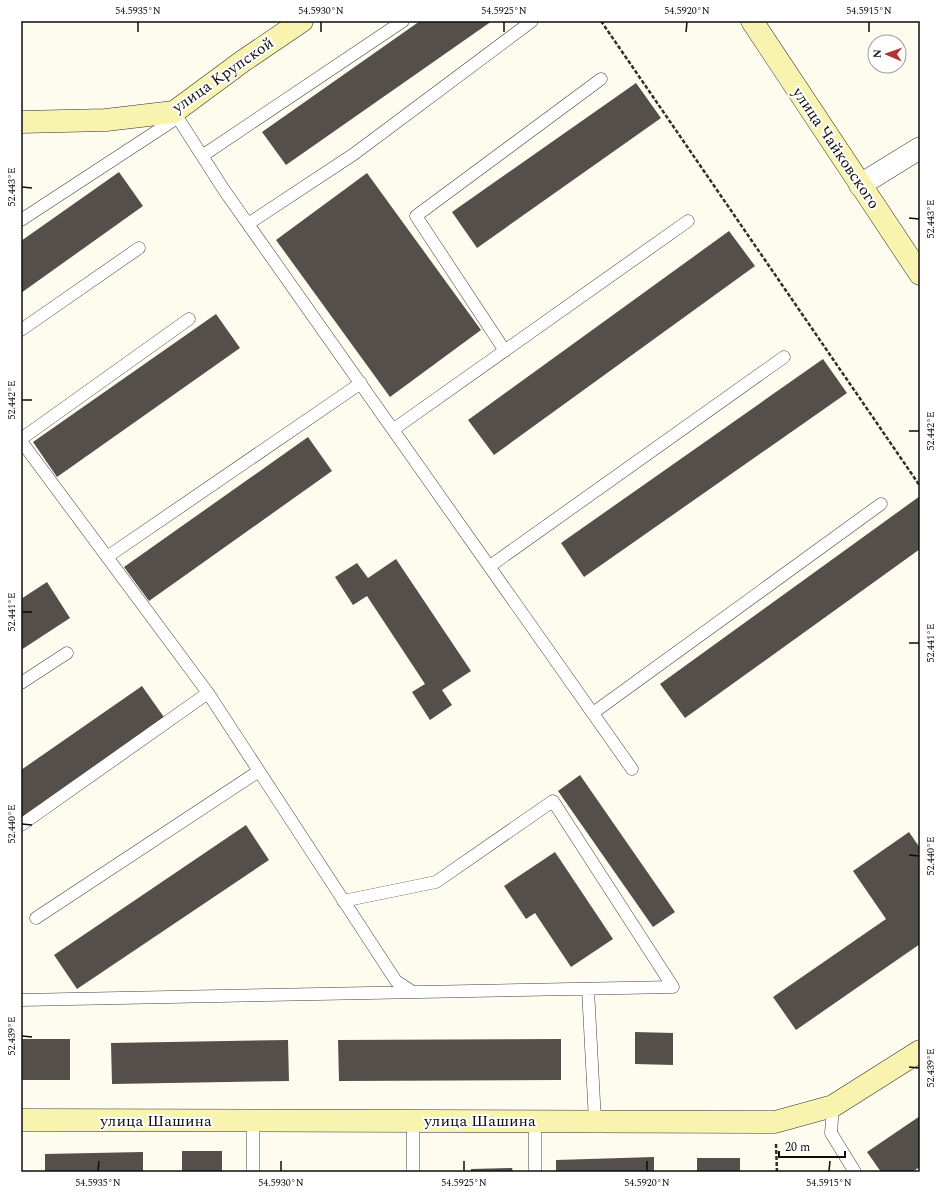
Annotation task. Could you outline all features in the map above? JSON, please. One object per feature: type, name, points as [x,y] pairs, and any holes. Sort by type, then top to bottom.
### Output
[{"type":"main road","name":"улица Крупской","points":[[21,122],[106,120],[176,115],[243,61],[302,21]]},
{"type":"main road","name":"улица Чайковского","points":[[752,21],[920,274]]},
{"type":"main road","name":"улица Шашина","points":[[21,1120],[775,1122],[833,1106],[920,1050]]},
{"type":"street","points":[[860,185],[920,148]]},
{"type":"lane","points":[[202,156],[403,21]]},
{"type":"lane","points":[[248,224],[354,154],[532,21]]},
{"type":"lane","points":[[505,351],[416,216],[601,79]]},
{"type":"lane","points":[[21,220],[176,115],[248,224],[632,769]]},
{"type":"lane","points":[[394,430],[688,221]]},
{"type":"lane","points":[[21,330],[138,248]]},
{"type":"lane","points":[[189,319],[21,440],[208,693],[396,981],[413,992]]},
{"type":"lane","points":[[490,566],[784,357]]},
{"type":"lane","points":[[107,557],[361,383]]},
{"type":"lane","points":[[594,713],[881,504]]},
{"type":"lane","points":[[21,683],[67,653]]},
{"type":"lane","points":[[21,825],[208,693]]},
{"type":"lane","points":[[36,918],[259,771]]},
{"type":"lane","points":[[21,1000],[673,987],[553,801],[436,882],[343,901]]},
{"type":"lane","points":[[588,988],[595,1121]]},
{"type":"lane","points":[[833,1106],[831,1133],[855,1172]]},
{"type":"lane","points":[[253,1121],[253,1172]]},
{"type":"lane","points":[[412,1121],[413,1172]]},
{"type":"lane","points":[[535,1121],[535,1172]]},
{"type":"path","points":[[601,21],[920,486]]},
{"type":"path","points":[[775,1122],[777,1172]]},
{"type":"building","points":[[420,21],[492,21],[286,165],[262,132]]},
{"type":"building","points":[[636,83],[661,118],[477,248],[452,212]]},
{"type":"building","points":[[119,172],[143,206],[21,293],[21,241]]},
{"type":"building","points":[[367,173],[481,330],[390,397],[276,240]]},
{"type":"building","points":[[729,231],[755,266],[494,455],[468,420]]},
{"type":"building","points":[[216,314],[240,348],[57,477],[33,442]]},
{"type":"building","points":[[823,359],[847,393],[584,577],[561,543]]},
{"type":"building","points":[[308,437],[332,471],[149,601],[124,567]]},
{"type":"building","points":[[920,496],[920,549],[685,718],[660,684]]},
{"type":"building","points":[[396,559],[471,671],[442,690],[452,705],[430,720],[412,692],[425,684],[367,596],[353,605],[335,577],[357,563],[368,578]]},
{"type":"building","points":[[47,582],[70,618],[21,650],[21,599]]},
{"type":"building","points":[[142,686],[166,720],[21,822],[21,770]]},
{"type":"building","points":[[580,775],[675,912],[653,927],[558,791]]},
{"type":"building","points":[[246,825],[269,860],[77,989],[54,955]]},
{"type":"building","points":[[909,832],[920,848],[920,944],[796,1030],[773,997],[886,919],[853,871]]},
{"type":"building","points":[[555,852],[613,939],[571,967],[535,913],[526,919],[504,886]]},
{"type":"building","points":[[635,1032],[673,1033],[673,1065],[635,1064]]},
{"type":"building","points":[[21,1039],[70,1039],[70,1080],[21,1080]]},
{"type":"building","points":[[561,1039],[561,1080],[339,1081],[338,1040]]},
{"type":"building","points":[[288,1040],[289,1081],[112,1084],[111,1043]]},
{"type":"building","points":[[920,1116],[920,1167],[912,1172],[881,1172],[867,1152]]},
{"type":"building","points":[[182,1151],[222,1151],[222,1172],[182,1172]]},
{"type":"building","points":[[143,1152],[143,1172],[45,1172],[45,1154]]},
{"type":"building","points":[[654,1157],[654,1172],[556,1172],[556,1160]]},
{"type":"building","points":[[697,1158],[740,1158],[740,1172],[697,1172]]},
{"type":"building","points":[[512,1168],[513,1172],[471,1172],[471,1169]]}]
